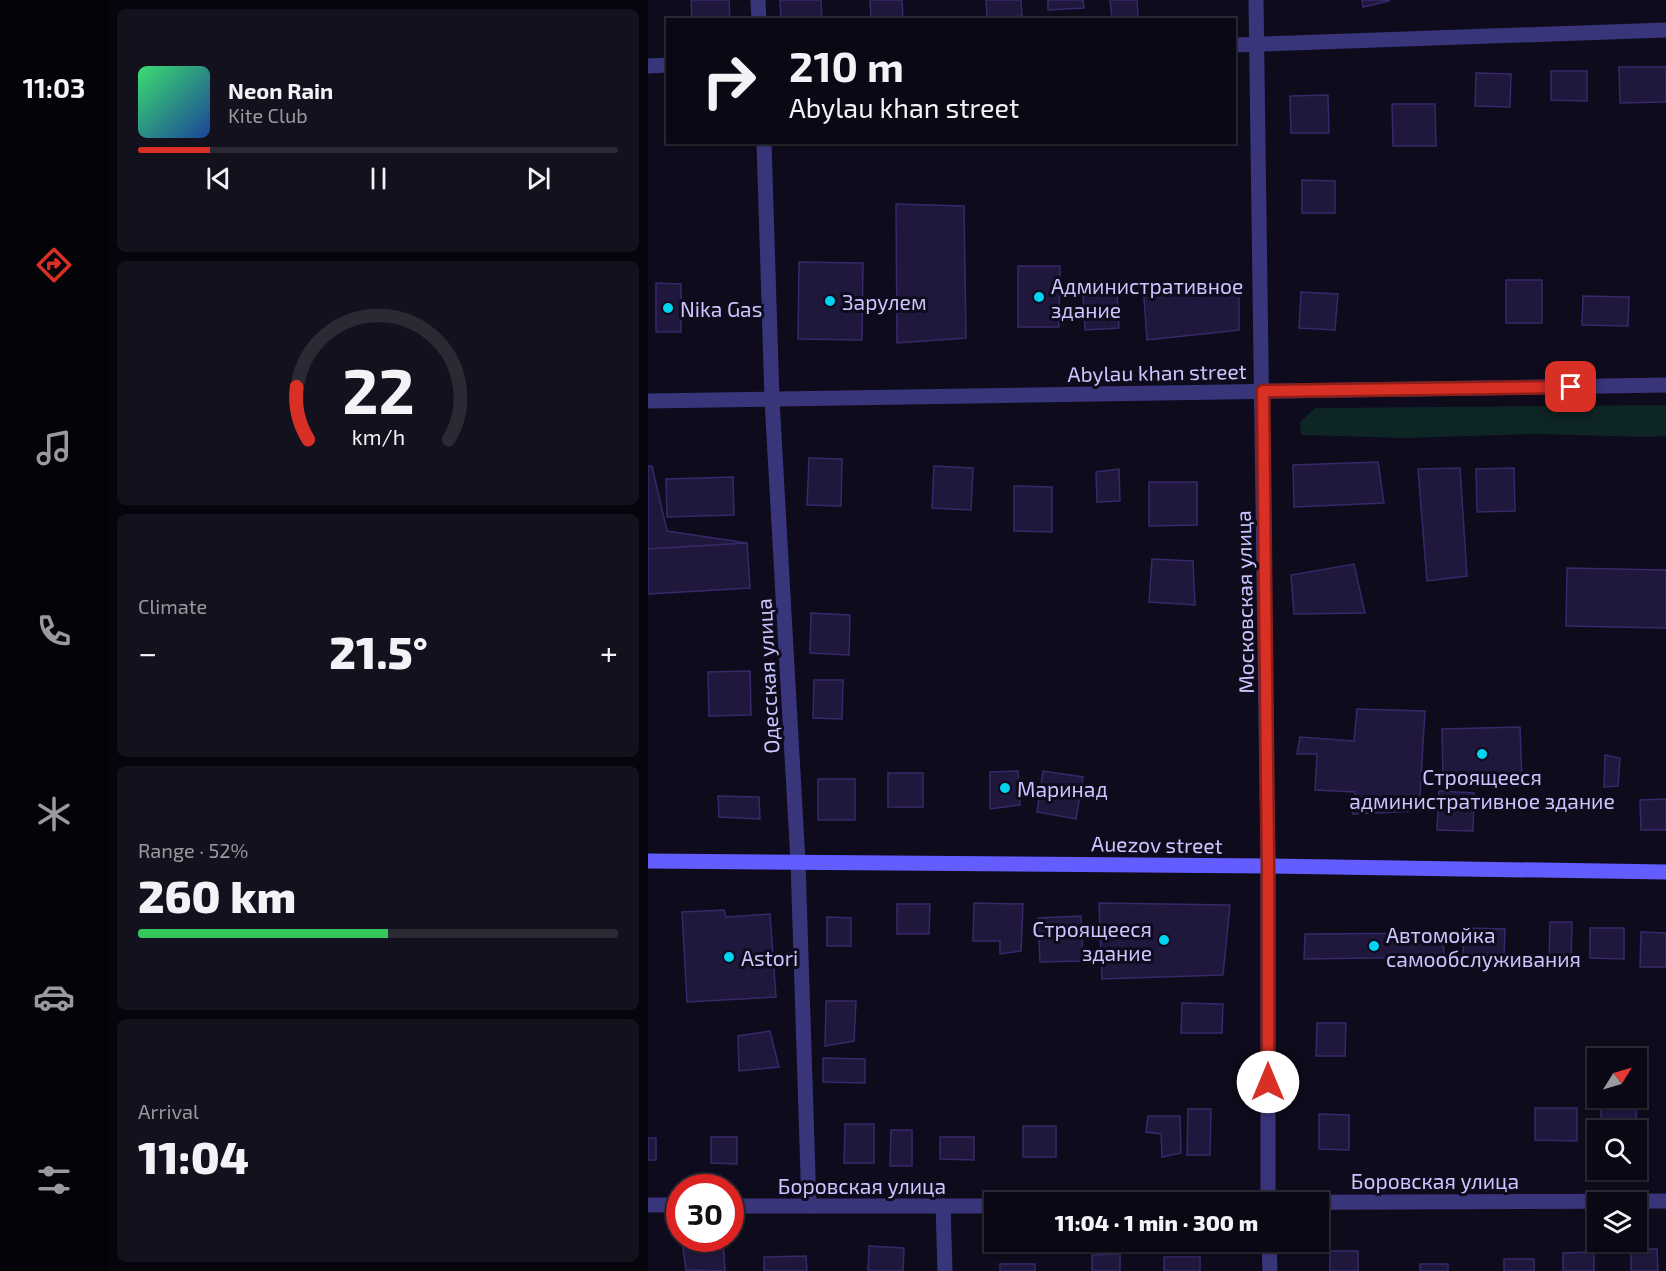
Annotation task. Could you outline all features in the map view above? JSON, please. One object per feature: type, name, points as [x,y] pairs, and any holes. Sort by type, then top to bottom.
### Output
[{"type":"main road","name":"Auezov street","points":[[648,861],[1268,866],[1666,873]]},
{"type":"street","points":[[758,0],[759,18]]},
{"type":"street","name":"Московская улица","points":[[1256,0],[1268,866],[1268,1192]]},
{"type":"street","points":[[1236,45],[1666,30]]},
{"type":"street","points":[[648,66],[666,65]]},
{"type":"street","name":"Одесская улица","points":[[764,144],[772,400],[798,862],[809,1206]]},
{"type":"street","name":"Abylau khan street","points":[[648,401],[1666,385]]},
{"type":"street","name":"Боровская улица","points":[[1329,1202],[1666,1201]]},
{"type":"street","points":[[648,1205],[666,1206]]},
{"type":"street","name":"Боровская улица","points":[[744,1206],[984,1206]]},
{"type":"street","points":[[943,1206],[945,1271]]},
{"type":"street","points":[[1269,1252],[1270,1271]]},
{"type":"green space","points":[[1666,405],[1666,436],[1650,437],[1536,434],[1404,438],[1301,435],[1300,422],[1315,408]]},
{"type":"building","points":[[691,0],[729,0],[730,18],[692,18]]},
{"type":"building","points":[[780,0],[821,0],[822,18],[781,18]]},
{"type":"building","points":[[870,0],[902,0],[903,18],[871,18]]},
{"type":"building","points":[[986,0],[1021,0],[1022,16],[987,18]]},
{"type":"building","points":[[1048,0],[1083,0],[1084,8],[1048,10]]},
{"type":"building","points":[[1110,0],[1137,0],[1138,16],[1112,18]]},
{"type":"building","points":[[1362,0],[1389,0],[1389,1],[1363,7]]},
{"type":"building","points":[[1619,67],[1666,67],[1666,102],[1620,103]]},
{"type":"building","points":[[1551,71],[1587,71],[1587,101],[1551,100]]},
{"type":"building","points":[[1476,73],[1511,74],[1510,107],[1475,106]]},
{"type":"building","points":[[1328,95],[1329,133],[1291,133],[1290,96]]},
{"type":"building","points":[[1392,104],[1435,104],[1436,146],[1393,146]]},
{"type":"building","points":[[1302,180],[1335,181],[1335,213],[1302,213]]},
{"type":"building","points":[[896,204],[964,206],[966,338],[897,343]]},
{"type":"building","name":"Зарулем","points":[[799,262],[863,263],[862,340],[798,339]]},
{"type":"building","name":"Административное здание","points":[[1018,266],[1060,266],[1059,327],[1018,327]]},
{"type":"building","points":[[1506,280],[1542,280],[1542,323],[1506,323]]},
{"type":"building","points":[[1239,281],[1239,330],[1147,340],[1143,285]]},
{"type":"building","name":"Nika Gas","points":[[656,283],[681,284],[681,332],[656,332]]},
{"type":"building","points":[[1117,292],[1119,328],[1085,330],[1083,294]]},
{"type":"building","points":[[1301,292],[1338,294],[1335,330],[1299,328]]},
{"type":"building","points":[[1583,296],[1629,297],[1628,326],[1582,325]]},
{"type":"building","points":[[809,458],[842,459],[841,506],[807,505]]},
{"type":"building","points":[[1378,462],[1384,503],[1294,507],[1293,465]]},
{"type":"building","points":[[648,466],[652,466],[667,531],[747,543],[648,549]]},
{"type":"building","points":[[934,466],[973,468],[971,510],[932,508]]},
{"type":"building","points":[[1460,468],[1467,576],[1427,581],[1418,469]]},
{"type":"building","points":[[1514,468],[1515,511],[1477,512],[1476,469]]},
{"type":"building","points":[[1119,469],[1120,501],[1097,502],[1096,472]]},
{"type":"building","points":[[733,477],[734,515],[667,517],[666,479]]},
{"type":"building","points":[[1149,482],[1197,482],[1197,525],[1149,526]]},
{"type":"building","points":[[1014,486],[1052,487],[1052,532],[1014,531]]},
{"type":"building","points":[[747,543],[750,588],[648,594],[648,549]]},
{"type":"building","points":[[1152,559],[1193,561],[1195,605],[1149,602]]},
{"type":"building","points":[[1354,564],[1365,613],[1294,614],[1291,575]]},
{"type":"building","points":[[1567,568],[1666,570],[1666,628],[1566,626]]},
{"type":"building","points":[[811,613],[850,615],[849,655],[810,653]]},
{"type":"building","points":[[750,671],[751,715],[709,716],[708,672]]},
{"type":"building","points":[[814,680],[843,680],[842,719],[813,718]]},
{"type":"building","points":[[1357,709],[1425,711],[1419,811],[1353,814],[1355,792],[1315,790],[1317,754],[1297,754],[1300,737],[1354,741]]},
{"type":"building","name":"Строящееся административное здание","points":[[1520,727],[1522,780],[1443,782],[1442,729]]},
{"type":"building","points":[[1605,755],[1620,758],[1618,786],[1604,787]]},
{"type":"building","name":"Маринад","points":[[1018,771],[1020,805],[990,809],[990,772]]},
{"type":"building","points":[[1043,771],[1083,777],[1076,819],[1037,812]]},
{"type":"building","points":[[888,773],[923,773],[923,807],[888,807]]},
{"type":"building","points":[[818,779],[855,779],[855,820],[818,820]]},
{"type":"building","points":[[1439,791],[1474,793],[1473,831],[1437,830]]},
{"type":"building","points":[[718,796],[759,797],[760,819],[719,817]]},
{"type":"building","points":[[1666,799],[1666,830],[1641,830],[1640,800]]},
{"type":"building","points":[[974,903],[1023,904],[1021,951],[1000,954],[1000,941],[973,941]]},
{"type":"building","name":"Строящееся здание","points":[[1099,903],[1230,905],[1223,975],[1102,979]]},
{"type":"building","points":[[897,904],[930,904],[929,934],[897,934]]},
{"type":"building","name":"Astori","points":[[724,910],[726,917],[770,914],[776,997],[687,1002],[682,912]]},
{"type":"building","points":[[1081,916],[1083,961],[1040,962],[1038,918]]},
{"type":"building","points":[[827,917],[851,918],[851,946],[827,946]]},
{"type":"building","points":[[1550,922],[1572,922],[1571,963],[1549,962]]},
{"type":"building","points":[[1464,928],[1505,929],[1504,956],[1463,955]]},
{"type":"building","points":[[1590,928],[1624,928],[1624,959],[1590,958]]},
{"type":"building","points":[[1641,932],[1666,933],[1666,967],[1640,967]]},
{"type":"building","name":"Автомойка самообслуживания","points":[[1443,933],[1444,957],[1304,959],[1305,934]]},
{"type":"building","points":[[826,1001],[856,1001],[854,1041],[825,1046]]},
{"type":"building","points":[[1182,1003],[1223,1004],[1222,1033],[1181,1033]]},
{"type":"building","points":[[1317,1023],[1346,1023],[1345,1056],[1316,1056]]},
{"type":"building","points":[[770,1031],[779,1067],[739,1071],[738,1036]]},
{"type":"building","points":[[823,1058],[865,1059],[865,1083],[823,1082]]},
{"type":"building","points":[[1535,1108],[1577,1108],[1577,1141],[1535,1140]]},
{"type":"building","points":[[1601,1108],[1637,1108],[1636,1120],[1601,1120]]},
{"type":"building","points":[[1188,1109],[1211,1109],[1210,1155],[1187,1155]]},
{"type":"building","points":[[1319,1114],[1349,1115],[1349,1150],[1319,1149]]},
{"type":"building","points":[[1148,1116],[1180,1116],[1181,1153],[1162,1157],[1161,1134],[1146,1132]]},
{"type":"building","points":[[845,1124],[874,1124],[874,1163],[844,1163]]},
{"type":"building","points":[[1023,1126],[1056,1126],[1056,1157],[1023,1157]]},
{"type":"building","points":[[891,1130],[912,1130],[912,1166],[890,1166]]},
{"type":"building","points":[[711,1137],[737,1137],[737,1164],[711,1163]]},
{"type":"building","points":[[940,1137],[974,1137],[974,1160],[940,1159]]},
{"type":"building","points":[[648,1138],[656,1138],[656,1160],[648,1160]]},
{"type":"building","points":[[869,1246],[904,1248],[903,1271],[868,1271]]},
{"type":"building","points":[[1647,1249],[1657,1249],[1658,1271],[1631,1271],[1631,1252],[1647,1252]]},
{"type":"building","points":[[1330,1251],[1358,1251],[1358,1271],[1330,1271]]},
{"type":"building","points":[[684,1252],[724,1252],[725,1271],[686,1270]]},
{"type":"building","points":[[1594,1252],[1594,1271],[1563,1271],[1563,1253]]},
{"type":"building","points":[[1120,1254],[1120,1271],[1092,1271],[1092,1255]]},
{"type":"building","points":[[806,1256],[807,1271],[764,1271],[764,1257]]},
{"type":"building","points":[[1164,1257],[1200,1257],[1200,1271],[1164,1271]]},
{"type":"building","points":[[1504,1259],[1534,1259],[1534,1271],[1504,1271]]},
{"type":"building","points":[[1000,1264],[1035,1264],[1035,1271],[1000,1271]]},
{"type":"building","points":[[1420,1264],[1448,1264],[1448,1271],[1420,1271]]},
{"type":"place","name":"Административное здание","points":[[1039,297]]},
{"type":"place","name":"Зарулем","points":[[830,301]]},
{"type":"place","name":"Nika Gas","points":[[668,308]]},
{"type":"place","name":"Строящееся административное здание","points":[[1482,754]]},
{"type":"place","name":"Маринад","points":[[1005,788]]},
{"type":"place","name":"Строящееся здание","points":[[1164,940]]},
{"type":"place","name":"Автомойка самообслуживания","points":[[1374,946]]},
{"type":"place","name":"Astori","points":[[729,957]]},
{"type":"route","points":[[1268,1082],[1263,391],[1571,387]]}]
